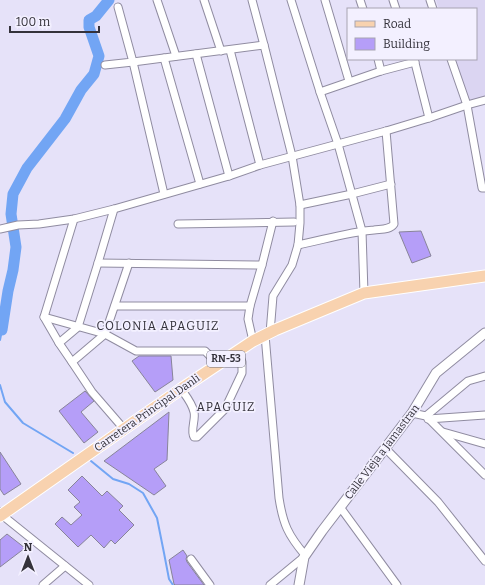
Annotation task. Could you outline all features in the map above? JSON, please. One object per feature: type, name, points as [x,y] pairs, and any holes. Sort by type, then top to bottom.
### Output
[{"type":"main road","name":"Carretera Principal Danli","points":[[1,514],[181,389],[253,341],[267,334],[364,293],[485,276]]},
{"type":"street","points":[[157,0],[176,56]]},
{"type":"street","points":[[204,0],[221,51]]},
{"type":"street","points":[[252,0],[292,156],[300,205],[298,245],[292,265],[273,296],[267,334],[281,514],[286,529],[304,556],[270,585]]},
{"type":"street","points":[[291,0],[338,144],[362,230],[364,293]]},
{"type":"street","points":[[325,0],[349,81]]},
{"type":"street","points":[[118,7],[134,62],[164,194]]},
{"type":"street","points":[[105,65],[264,45]]},
{"type":"street","points":[[230,50],[260,165]]},
{"type":"street","points":[[196,54],[229,176]]},
{"type":"street","points":[[164,58],[200,184]]},
{"type":"street","points":[[378,60],[381,71]]},
{"type":"street","points":[[451,60],[466,105],[482,188],[485,188]]},
{"type":"street","points":[[320,92],[349,81],[415,61],[429,118]]},
{"type":"street","points":[[3,228],[74,219],[114,209],[229,176],[260,165],[386,131],[485,100]]},
{"type":"street","points":[[298,245],[362,230],[388,229],[392,227],[394,224],[386,131]]},
{"type":"street","points":[[300,205],[391,184]]},
{"type":"street","points":[[59,343],[78,327],[114,209]]},
{"type":"street","points":[[74,219],[44,317],[59,343],[92,392],[124,429]]},
{"type":"street","points":[[253,341],[248,319],[250,306],[273,221]]},
{"type":"street","points":[[178,224],[273,221],[294,222]]},
{"type":"street","points":[[98,263],[262,265]]},
{"type":"street","points":[[72,362],[105,334],[129,263]]},
{"type":"street","points":[[115,306],[250,306]]},
{"type":"street","points":[[44,317],[105,334],[136,351],[205,351],[218,364]]},
{"type":"street","name":"Calle Vieja a Jamastran","points":[[299,585],[304,556],[412,413],[436,373],[485,333]]},
{"type":"street","points":[[181,389],[192,405],[194,413],[192,434],[194,437],[198,437],[224,409],[242,373],[242,362],[238,351]]},
{"type":"street","points":[[427,418],[468,381],[485,376]]},
{"type":"street","points":[[412,413],[427,418],[485,415]]},
{"type":"street","points":[[427,418],[485,475]]},
{"type":"street","points":[[441,431],[485,444]]},
{"type":"street","points":[[386,448],[438,502],[485,561]]},
{"type":"street","points":[[340,508],[397,585]]},
{"type":"street","points":[[1,514],[89,585]]},
{"type":"street","points":[[191,559],[210,585]]},
{"type":"street","points":[[43,585],[65,566]]},
{"type":"shaded area","points":[[436,0],[485,0],[485,96],[467,102],[454,60],[477,60],[477,8],[439,8]]},
{"type":"building","points":[[421,231],[431,256],[412,263],[399,232]]},
{"type":"building","points":[[139,356],[171,356],[173,380],[155,392],[132,361]]},
{"type":"building","points":[[85,391],[94,401],[81,412],[98,432],[84,443],[59,411]]},
{"type":"building","points":[[169,412],[167,460],[154,469],[166,486],[154,495],[104,461]]},
{"type":"building","points":[[0,452],[21,484],[4,495],[0,489]]},
{"type":"building","points":[[82,476],[102,496],[107,491],[123,506],[119,510],[134,525],[115,544],[111,540],[104,548],[91,535],[78,547],[55,524],[62,517],[71,525],[82,515],[74,507],[80,502],[68,490]]},
{"type":"building","points":[[7,534],[25,548],[0,567],[0,540]]},
{"type":"building","points":[[183,550],[187,556],[187,562],[204,585],[174,584],[169,560]]},
{"type":"waterway","points":[[2,330],[16,247],[11,214],[13,194],[27,168],[65,119],[81,90],[94,74],[99,56],[89,27],[89,20],[96,16],[109,0]]},
{"type":"waterway","points":[[0,340],[2,330]]},
{"type":"waterway","points":[[0,385],[5,402],[23,423],[73,453]]},
{"type":"waterway","points":[[91,461],[113,479],[129,484],[143,493],[157,518],[169,579],[173,585]]},
{"type":"district","name":"COLONIA APAGUIZ","points":[[158,326]]},
{"type":"district","name":"APAGUIZ","points":[[226,407]]}]
